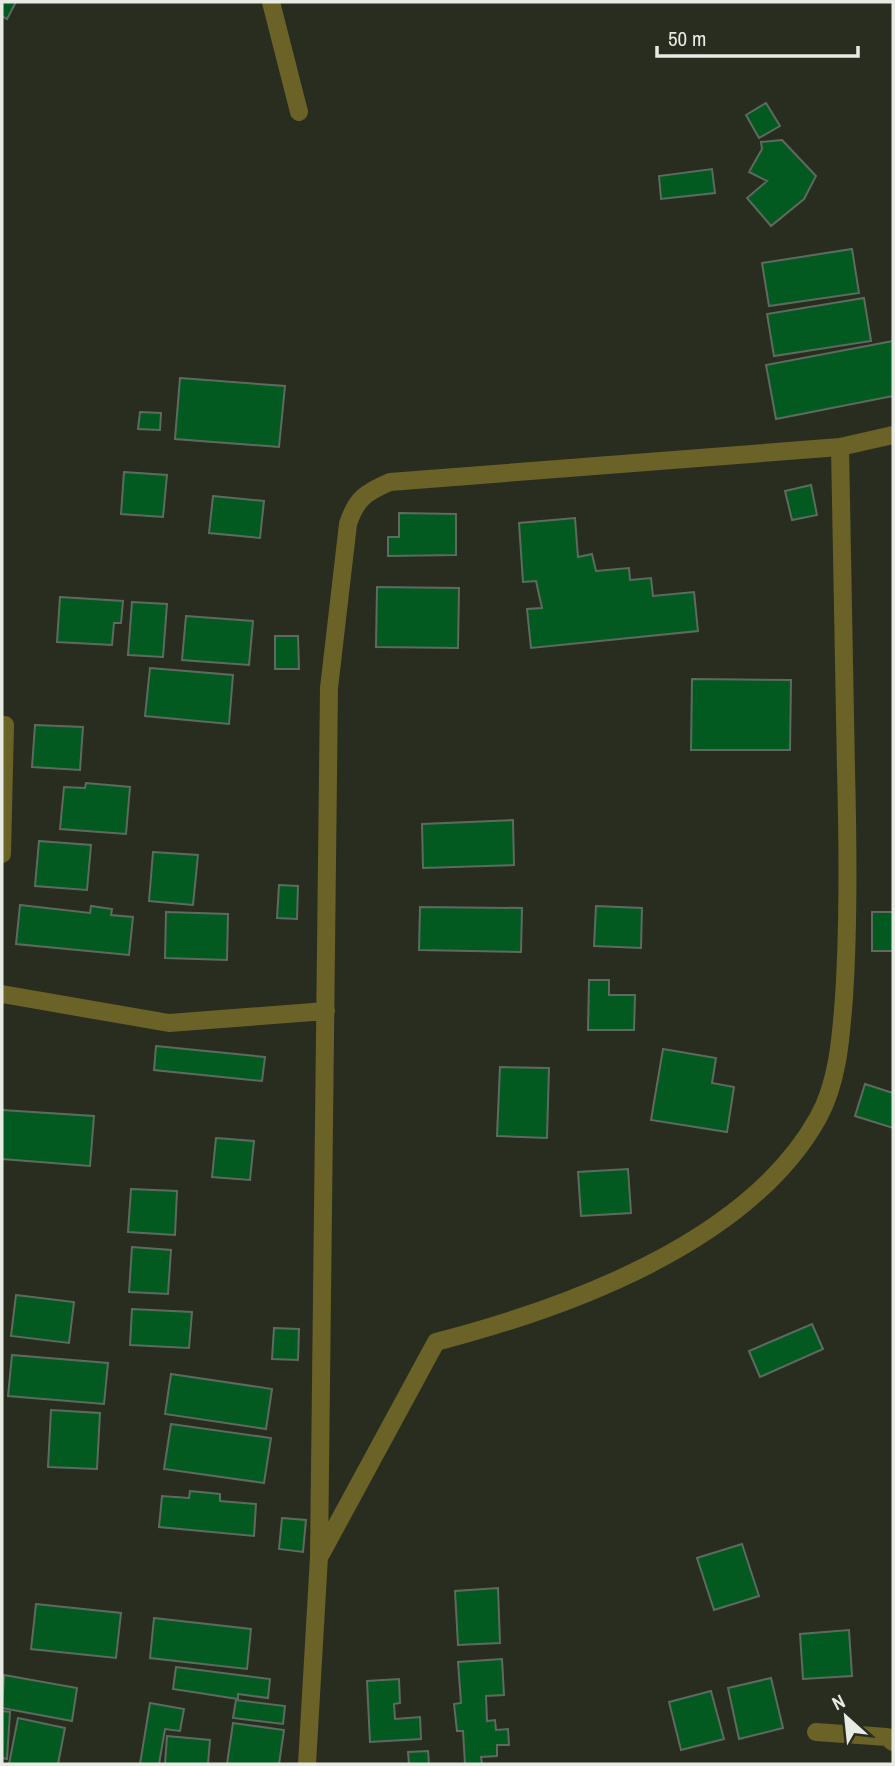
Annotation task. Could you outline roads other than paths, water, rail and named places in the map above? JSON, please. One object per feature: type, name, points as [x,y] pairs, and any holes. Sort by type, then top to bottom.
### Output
[{"type":"street","points":[[271,2],[299,112]]},
{"type":"street","points":[[306,1764],[319,1557],[329,688],[348,524],[353,507],[365,492],[390,482],[840,447],[893,435]]},
{"type":"street","points":[[319,1557],[436,1342],[507,1324],[597,1291],[715,1226],[781,1169],[819,1117],[840,1054],[849,923],[840,447]]},
{"type":"street","points":[[2,854],[5,725]]},
{"type":"street","points":[[2,994],[169,1023],[326,1011]]},
{"type":"street","points":[[816,1732],[887,1737],[893,1742]]}]
